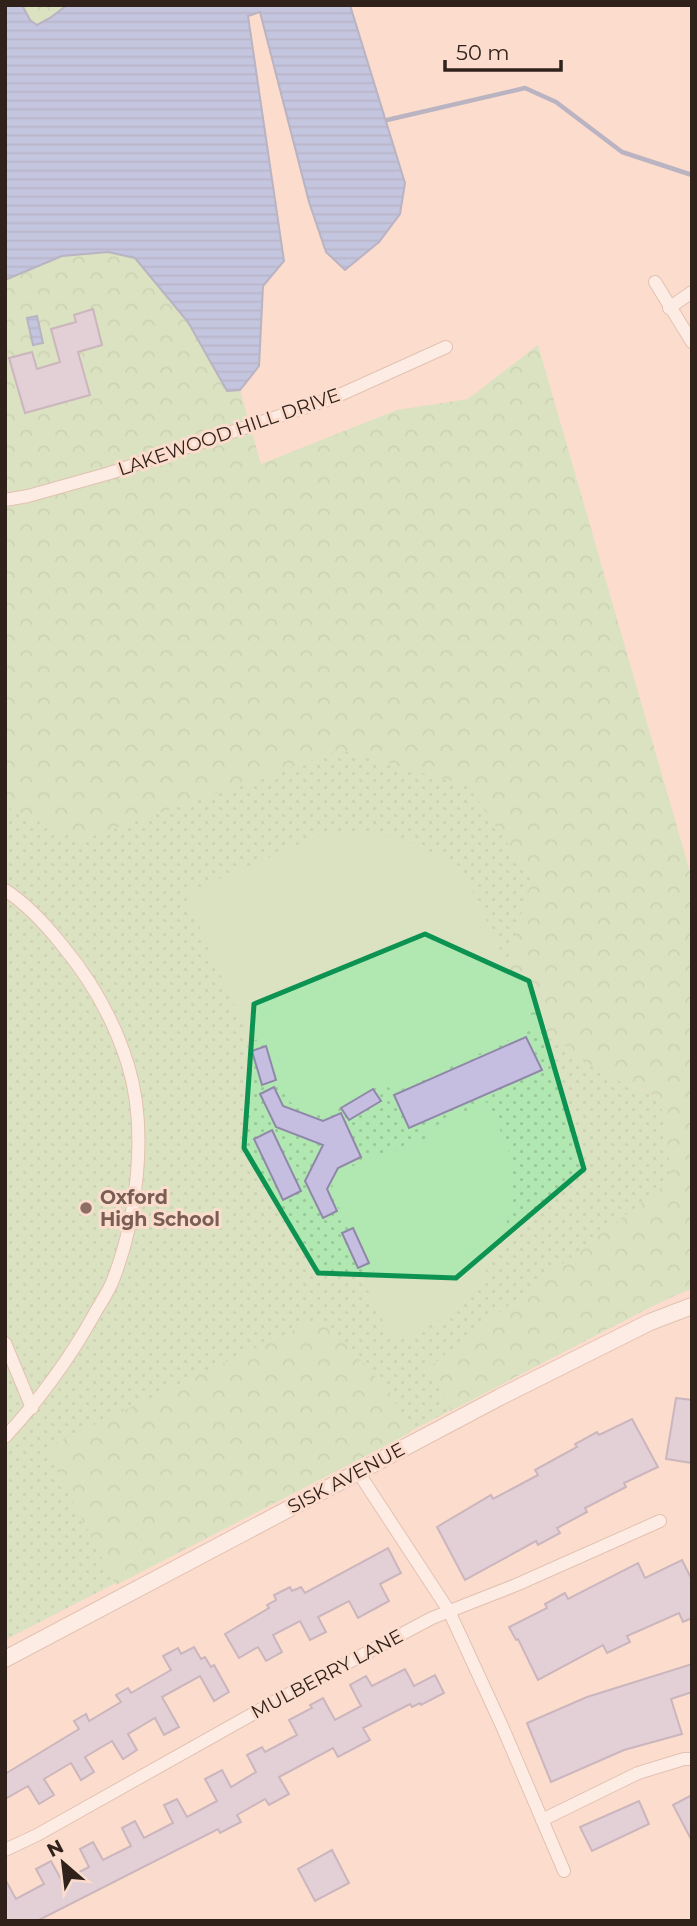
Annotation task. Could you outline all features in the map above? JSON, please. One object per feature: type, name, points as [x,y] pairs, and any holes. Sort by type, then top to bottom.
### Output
[{"type":"street","points":[[655,282],[692,342]]},
{"type":"street","points":[[669,308],[692,292]]},
{"type":"street","name":"LAKEWOOD HILL DRIVE","points":[[5,500],[110,473],[334,398],[446,347]]},
{"type":"street","points":[[5,890],[18,898],[50,930],[85,972],[109,1014],[129,1067],[138,1164],[130,1219],[113,1280],[73,1354],[32,1408],[5,1437]]},
{"type":"street","name":"SISK AVENUE","points":[[5,1659],[358,1472],[650,1322],[692,1306]]},
{"type":"street","points":[[5,1343],[32,1408]]},
{"type":"street","points":[[358,1472],[449,1611],[497,1714],[564,1871]]},
{"type":"street","name":"MULBERRY LANE","points":[[5,1850],[37,1835],[339,1667],[449,1611],[516,1585],[660,1521]]},
{"type":"street","points":[[542,1820],[638,1773],[692,1759]]},
{"type":"highlighted area","points":[[425,934],[529,981],[584,1169],[456,1278],[318,1273],[244,1148],[254,1004]]},
{"type":"green space","points":[[22,5],[67,5],[36,25]]},
{"type":"green space","points":[[108,252],[135,258],[188,322],[226,391],[240,390],[261,464],[397,410],[468,399],[538,345],[692,879],[692,1288],[637,1313],[451,1411],[428,1368],[672,1179],[660,1098],[608,1076],[537,1027],[507,964],[532,878],[468,786],[341,750],[81,840],[5,806],[5,280],[62,256]]},
{"type":"green space","points":[[341,750],[469,786],[532,878],[507,964],[608,1076],[692,1112],[692,1289],[682,1291],[5,1640],[5,806],[81,840]]},
{"type":"green space","points":[[375,831],[414,844],[450,862],[469,884],[537,1027],[393,1093],[385,1082],[342,1107],[324,1113],[308,1113],[296,1107],[279,1084],[264,1038],[250,1041],[185,894],[322,834]]},
{"type":"green space","points":[[487,1102],[511,1160],[512,1187],[506,1226],[491,1262],[469,1294],[434,1323],[394,1343],[363,1280],[375,1274],[353,1228],[349,1230],[331,1189],[341,1172],[380,1153],[381,1156],[427,1138],[424,1131]]},
{"type":"green space","points":[[321,1317],[392,1395],[410,1433],[116,1585],[45,1448]]},
{"type":"water","points":[[5,5],[22,5],[30,20],[37,25],[67,5],[350,5],[405,183],[400,214],[379,242],[345,270],[326,252],[309,202],[260,12],[248,16],[284,261],[263,286],[259,366],[240,390],[227,391],[188,322],[135,258],[108,252],[62,256],[5,280]]},
{"type":"water","points":[[37,316],[43,343],[33,345],[27,318]]},
{"type":"building","points":[[93,309],[102,345],[78,352],[90,395],[25,413],[9,358],[32,352],[37,369],[60,362],[51,329],[76,322],[74,315]]},
{"type":"building","points":[[526,1037],[542,1070],[409,1128],[394,1095]]},
{"type":"building","points":[[266,1046],[276,1080],[262,1085],[252,1051]]},
{"type":"building","points":[[274,1087],[283,1106],[323,1121],[341,1113],[361,1157],[338,1168],[327,1189],[337,1211],[323,1218],[305,1181],[323,1145],[276,1127],[260,1094]]},
{"type":"building","points":[[373,1089],[381,1101],[349,1120],[341,1108]]},
{"type":"building","points":[[272,1130],[301,1191],[283,1200],[254,1139]]},
{"type":"building","points":[[353,1228],[369,1263],[358,1268],[342,1233]]},
{"type":"building","points":[[676,1398],[692,1400],[692,1463],[666,1459]]},
{"type":"building","points":[[632,1419],[658,1467],[624,1483],[626,1487],[585,1508],[587,1512],[557,1528],[560,1533],[538,1545],[536,1541],[465,1580],[437,1527],[491,1495],[493,1499],[538,1475],[535,1470],[577,1447],[575,1444],[597,1432],[599,1435]]},
{"type":"building","points":[[388,1548],[401,1573],[380,1584],[389,1601],[358,1618],[349,1601],[318,1617],[326,1632],[310,1640],[300,1621],[273,1635],[282,1652],[266,1661],[258,1647],[239,1658],[225,1634],[269,1608],[267,1605],[276,1600],[274,1595],[290,1587],[292,1591],[301,1587],[305,1593]]},
{"type":"building","points":[[682,1560],[692,1580],[692,1618],[683,1622],[679,1613],[627,1636],[630,1642],[607,1653],[603,1645],[538,1680],[518,1639],[516,1640],[509,1627],[547,1608],[545,1604],[565,1593],[568,1599],[638,1563],[645,1578]]},
{"type":"building","points":[[194,1647],[201,1659],[205,1657],[211,1667],[214,1665],[229,1692],[214,1701],[200,1676],[162,1697],[179,1727],[164,1735],[155,1718],[128,1734],[137,1750],[123,1759],[112,1741],[85,1757],[94,1772],[81,1780],[71,1763],[44,1779],[54,1795],[39,1804],[28,1786],[5,1799],[5,1774],[79,1729],[74,1721],[86,1714],[89,1721],[121,1702],[116,1695],[128,1688],[131,1693],[171,1670],[163,1656],[178,1648],[181,1654]]},
{"type":"building","points":[[692,1664],[692,1692],[671,1699],[682,1734],[624,1750],[551,1782],[527,1723],[587,1697]]},
{"type":"building","points":[[405,1669],[414,1686],[435,1675],[444,1693],[421,1705],[420,1703],[412,1707],[410,1704],[363,1728],[370,1740],[338,1757],[333,1748],[279,1777],[289,1794],[269,1805],[265,1799],[237,1815],[241,1822],[220,1833],[218,1829],[37,1921],[5,1921],[5,1879],[16,1899],[44,1884],[36,1869],[51,1861],[62,1881],[89,1867],[80,1849],[93,1842],[103,1860],[131,1846],[122,1828],[135,1821],[144,1838],[173,1823],[164,1805],[177,1799],[187,1817],[217,1801],[205,1779],[222,1770],[231,1787],[256,1772],[247,1755],[262,1747],[265,1752],[297,1735],[289,1720],[312,1708],[310,1705],[323,1698],[335,1720],[361,1706],[350,1685],[366,1676],[372,1686]]},
{"type":"building","points":[[692,1795],[692,1841],[673,1805]]},
{"type":"building","points":[[639,1801],[649,1824],[592,1851],[580,1827]]},
{"type":"building","points":[[332,1850],[349,1883],[315,1901],[298,1869]]},
{"type":"waterway","points":[[387,120],[525,88],[556,102],[622,152],[692,175]]},
{"type":"place","name":"Oxford High School","points":[[86,1208]]}]
